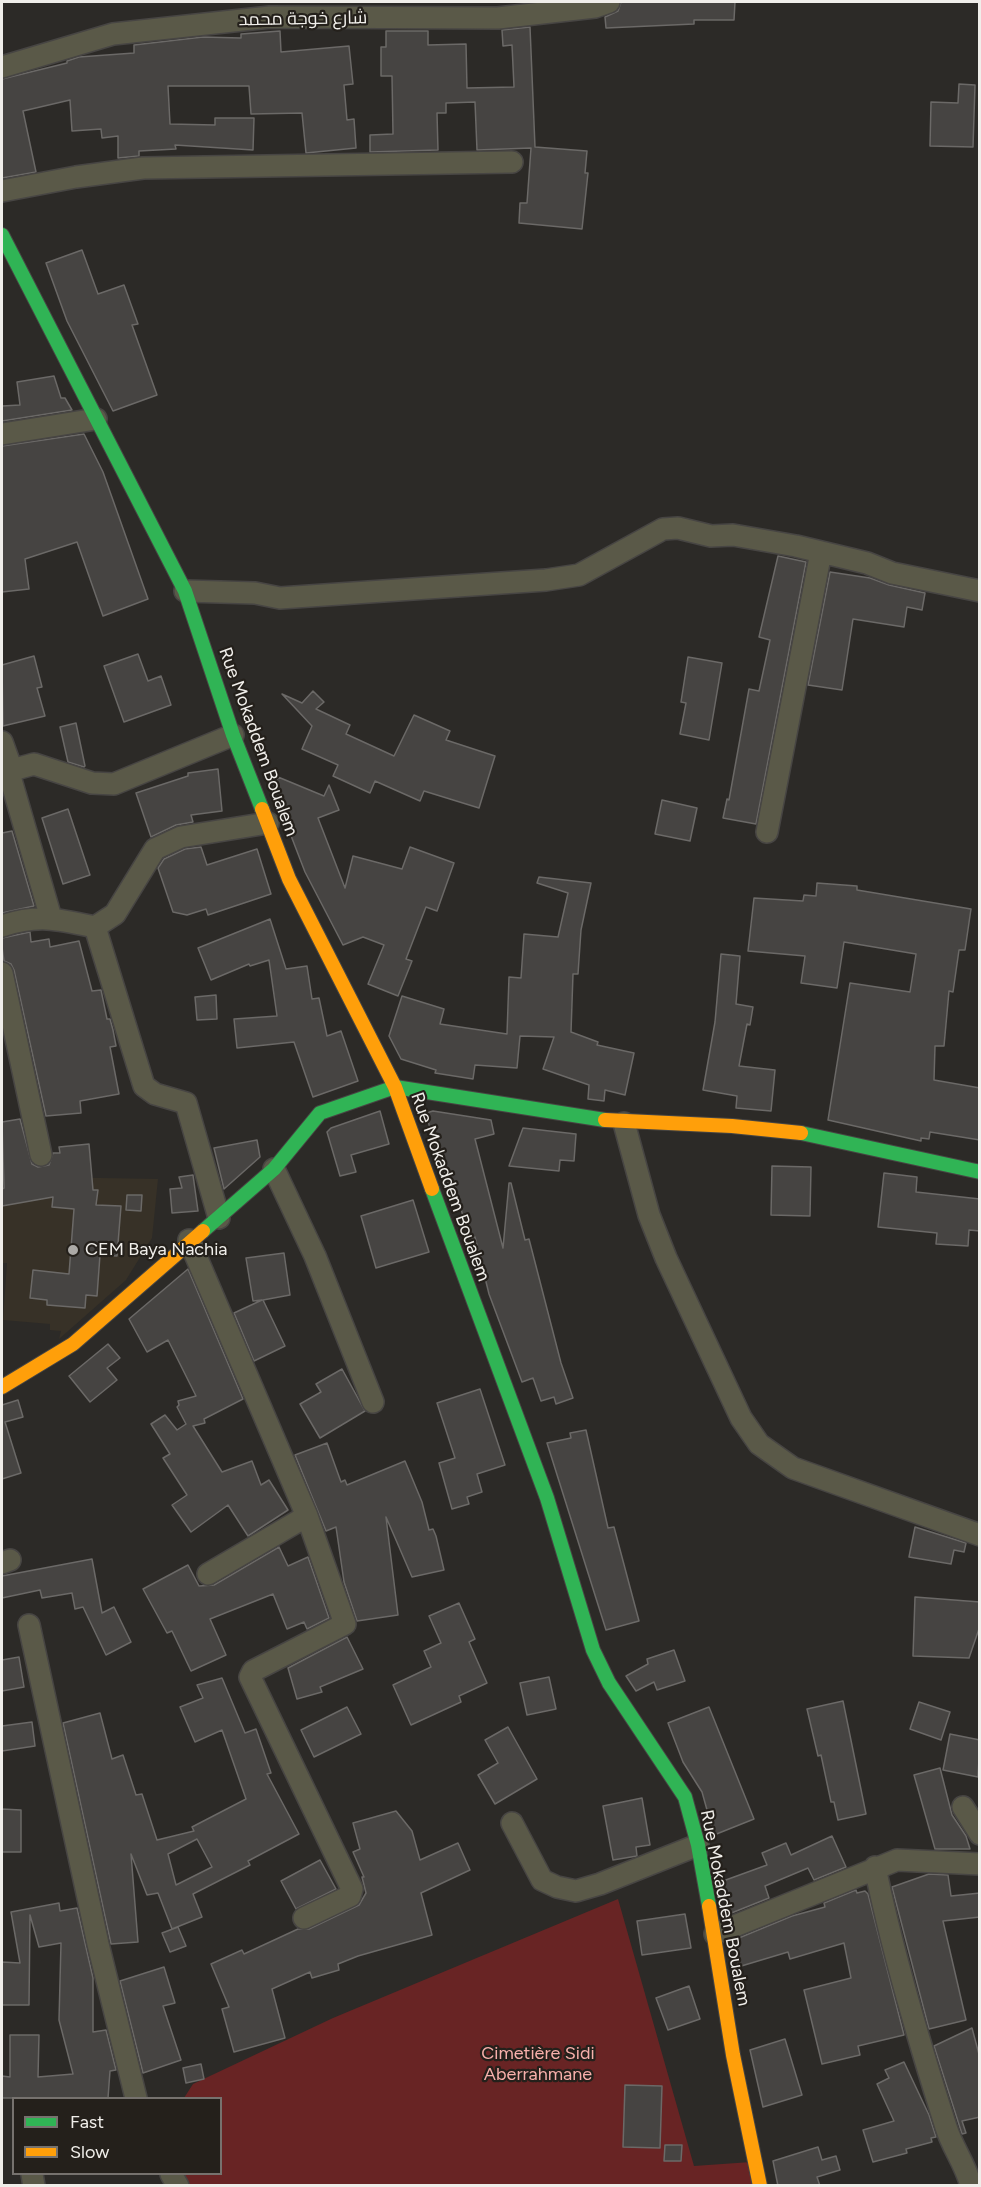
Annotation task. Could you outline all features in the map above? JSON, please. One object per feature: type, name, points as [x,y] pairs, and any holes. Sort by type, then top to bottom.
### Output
[{"type":"street","name":"شارع خوجة محمد","points":[[2,67],[113,34],[270,17],[498,18],[516,9],[596,7],[609,2]]},
{"type":"street","points":[[2,191],[76,177],[143,168],[512,162]]},
{"type":"street","name":"Rue Mokaddem Boualem","points":[[2,235],[185,591],[233,735],[289,879],[395,1087],[547,1498],[593,1650],[609,1683],[685,1797],[698,1845],[734,2055],[760,2186]]},
{"type":"street","points":[[2,434],[96,419]]},
{"type":"street","points":[[185,591],[255,593],[280,598],[546,580],[579,575],[645,538],[663,530],[678,528],[711,536],[733,535],[821,552],[867,563],[892,573],[980,591]]},
{"type":"street","points":[[767,832],[821,552]]},
{"type":"street","points":[[12,770],[34,764],[92,783],[114,784],[233,735]]},
{"type":"street","points":[[2,742],[12,770],[11,780],[51,918]]},
{"type":"street","points":[[2,926],[27,918],[51,918],[95,927],[115,914],[155,849],[181,837],[268,823]]},
{"type":"street","points":[[95,927],[144,1086],[155,1094],[186,1104],[219,1218]]},
{"type":"street","points":[[2,973],[41,1155]]},
{"type":"street","points":[[2,1387],[73,1344],[189,1240],[219,1218],[274,1169],[320,1113],[395,1087],[624,1123],[732,1126],[792,1131],[980,1172]]},
{"type":"street","points":[[624,1123],[649,1215],[666,1258],[741,1418],[759,1444],[793,1468],[980,1535]]},
{"type":"street","points":[[274,1169],[315,1256],[373,1402]]},
{"type":"street","points":[[189,1240],[308,1516],[345,1624],[253,1671],[250,1677],[352,1889],[350,1896],[304,1918]]},
{"type":"street","points":[[208,1574],[308,1516]]},
{"type":"street","points":[[28,1625],[98,1944],[136,2097]]},
{"type":"street","points":[[963,1807],[980,1833]]},
{"type":"street","points":[[512,1823],[542,1880],[557,1887],[576,1891],[600,1884],[698,1845]]},
{"type":"street","points":[[715,1934],[875,1867],[897,1860],[980,1864]]},
{"type":"street","points":[[875,1867],[884,1912],[947,2131],[971,2186]]},
{"type":"shaded area","name":"CEM Baya Nachia","points":[[44,1177],[158,1179],[152,1238],[126,1280],[59,1339],[61,1331],[50,1330],[50,1324],[3,1320],[7,1263],[2,1263],[2,1203],[35,1193]]},
{"type":"green space","name":"Cimetière Sidi Aberrahmane","points":[[618,1899],[694,2166],[751,2162],[754,2185],[188,2186],[182,2175],[222,2175],[222,2097],[185,2097],[193,2084],[333,2018]]},
{"type":"building","points":[[621,2],[735,2],[734,20],[694,20],[694,24],[606,28],[605,17],[618,11]]},
{"type":"building","points":[[530,27],[535,147],[587,151],[585,173],[588,173],[582,229],[519,223],[520,203],[527,203],[531,148],[477,150],[475,102],[446,103],[446,113],[437,113],[438,150],[370,152],[370,135],[393,134],[392,76],[381,76],[381,47],[386,47],[386,31],[428,31],[428,45],[466,44],[467,88],[514,87],[512,45],[503,46],[502,30]]},
{"type":"building","points":[[280,31],[281,52],[349,46],[353,84],[344,85],[347,120],[354,119],[356,148],[306,153],[302,113],[251,114],[249,86],[168,86],[170,124],[215,125],[215,118],[254,118],[253,150],[175,145],[176,149],[139,151],[139,156],[118,158],[118,136],[102,138],[101,129],[72,131],[70,100],[23,111],[36,172],[2,178],[2,79],[67,63],[79,57],[134,53],[134,45],[203,37],[241,38],[241,34]]},
{"type":"building","points":[[959,84],[975,85],[973,147],[930,146],[931,102],[958,103]]},
{"type":"building","points":[[82,250],[98,294],[124,285],[138,324],[132,325],[157,395],[113,411],[67,321],[46,263]]},
{"type":"building","points":[[54,376],[61,398],[65,398],[72,410],[2,421],[2,406],[20,405],[17,382]]},
{"type":"building","points":[[84,434],[103,472],[148,599],[103,616],[77,542],[25,559],[29,589],[2,592],[2,446]]},
{"type":"building","points":[[778,556],[806,562],[756,824],[723,818],[727,799],[729,800],[749,689],[759,691],[770,640],[759,637]]},
{"type":"building","points":[[830,572],[870,578],[925,593],[922,610],[907,607],[904,627],[853,619],[842,690],[808,685]]},
{"type":"building","points":[[138,654],[148,681],[161,676],[171,705],[124,722],[104,666]]},
{"type":"building","points":[[34,656],[42,687],[37,688],[45,716],[3,726],[2,665]]},
{"type":"building","points":[[688,657],[722,663],[709,740],[680,734],[686,703],[681,702]]},
{"type":"building","points":[[313,691],[324,702],[316,709],[350,725],[346,734],[394,756],[414,715],[450,731],[446,740],[495,756],[479,808],[424,791],[420,801],[375,781],[370,793],[333,776],[338,765],[302,749],[312,726],[282,694],[302,703]]},
{"type":"building","points":[[76,723],[84,767],[68,762],[60,727]]},
{"type":"building","points":[[218,769],[222,811],[191,815],[193,822],[176,825],[151,837],[136,793],[188,776],[188,773]]},
{"type":"building","points":[[278,777],[324,796],[329,785],[339,810],[318,818],[345,888],[353,856],[402,869],[410,847],[454,863],[437,911],[426,907],[406,959],[412,961],[398,996],[368,984],[384,945],[363,937],[343,945],[305,872],[273,789]]},
{"type":"building","points":[[662,800],[697,808],[690,841],[655,834]]},
{"type":"building","points":[[68,809],[90,875],[63,884],[42,818]]},
{"type":"building","points":[[12,831],[34,906],[2,913],[2,833]]},
{"type":"building","points":[[201,847],[207,865],[257,849],[271,894],[208,915],[206,909],[187,915],[173,912],[158,868],[164,859],[185,849]]},
{"type":"building","points":[[539,877],[591,883],[581,930],[578,974],[573,974],[571,1032],[598,1042],[597,1045],[634,1053],[625,1095],[605,1090],[604,1101],[588,1099],[589,1085],[543,1069],[554,1037],[520,1036],[517,1068],[475,1065],[473,1079],[435,1073],[436,1070],[401,1059],[389,1036],[402,996],[444,1009],[440,1024],[507,1034],[509,977],[521,978],[524,934],[558,937],[568,893],[537,883]]},
{"type":"building","points":[[817,883],[857,886],[857,890],[971,909],[965,950],[959,950],[953,992],[949,991],[944,1046],[935,1046],[934,1080],[980,1088],[980,1140],[930,1132],[929,1139],[921,1138],[921,1141],[828,1120],[850,983],[910,992],[916,954],[844,942],[837,988],[801,983],[805,956],[748,951],[754,898],[803,901],[804,895],[816,896]]},
{"type":"building","points":[[270,919],[286,969],[307,966],[312,999],[319,998],[327,1036],[341,1031],[358,1081],[313,1097],[294,1042],[237,1048],[234,1019],[277,1016],[269,960],[250,966],[249,964],[211,980],[198,948]]},
{"type":"building","points":[[30,932],[31,942],[49,939],[50,947],[79,941],[92,991],[101,990],[107,1019],[110,1019],[116,1046],[110,1047],[119,1094],[80,1101],[81,1113],[46,1116],[14,970],[11,964],[4,961],[2,947],[2,938]]},
{"type":"building","points":[[721,954],[740,956],[736,1004],[753,1007],[750,1025],[747,1024],[739,1066],[775,1070],[771,1111],[736,1108],[737,1096],[703,1090],[715,1022]]},
{"type":"building","points":[[216,995],[217,1019],[197,1020],[195,997]]},
{"type":"building","points":[[380,1111],[389,1144],[351,1155],[356,1172],[340,1176],[327,1132],[331,1128]]},
{"type":"building","points":[[433,1111],[491,1120],[494,1134],[475,1139],[503,1248],[509,1183],[511,1183],[525,1240],[529,1239],[561,1363],[573,1398],[556,1404],[554,1397],[541,1401],[533,1378],[522,1382],[489,1294],[475,1237],[469,1239],[455,1186],[450,1187],[432,1136],[426,1113]]},
{"type":"building","points":[[20,1119],[32,1164],[38,1167],[49,1165],[53,1153],[60,1153],[59,1147],[89,1144],[93,1190],[98,1190],[96,1205],[121,1206],[117,1256],[100,1255],[97,1296],[86,1295],[85,1308],[47,1305],[47,1300],[30,1298],[33,1270],[69,1274],[74,1209],[52,1207],[53,1197],[2,1206],[2,1189],[4,1188],[2,1122]]},
{"type":"building","points":[[523,1128],[576,1134],[574,1161],[560,1160],[559,1171],[509,1166]]},
{"type":"building","points":[[257,1140],[260,1157],[224,1189],[214,1148]]},
{"type":"building","points":[[772,1166],[811,1167],[810,1216],[771,1215]]},
{"type":"building","points":[[884,1173],[917,1177],[916,1192],[980,1199],[980,1231],[969,1230],[968,1246],[936,1244],[937,1233],[878,1227]]},
{"type":"building","points":[[193,1175],[198,1211],[172,1213],[170,1189],[182,1188],[179,1177]]},
{"type":"building","points":[[127,1195],[142,1195],[141,1211],[126,1210]]},
{"type":"building","points":[[413,1200],[429,1252],[376,1268],[361,1216]]},
{"type":"building","points":[[284,1253],[290,1295],[263,1300],[285,1346],[254,1361],[234,1313],[262,1300],[253,1301],[246,1258]]},
{"type":"building","points":[[188,1269],[243,1399],[204,1419],[205,1423],[193,1426],[222,1472],[252,1461],[261,1485],[269,1480],[288,1510],[248,1536],[228,1505],[191,1532],[172,1505],[187,1495],[163,1458],[170,1454],[151,1424],[165,1415],[177,1430],[186,1424],[177,1407],[178,1401],[196,1396],[168,1340],[147,1352],[129,1319]]},
{"type":"building","points":[[108,1344],[120,1358],[107,1368],[117,1380],[90,1402],[69,1376]]},
{"type":"building","points":[[342,1369],[365,1411],[320,1438],[300,1404],[321,1392],[316,1384]]},
{"type":"building","points":[[480,1389],[505,1465],[477,1474],[482,1492],[467,1497],[469,1504],[452,1509],[439,1463],[455,1458],[437,1403]]},
{"type":"building","points":[[18,1400],[23,1417],[5,1422],[21,1473],[2,1479],[2,1405]]},
{"type":"building","points":[[586,1430],[608,1528],[614,1527],[639,1621],[606,1630],[547,1443],[571,1438],[570,1433]]},
{"type":"building","points":[[327,1443],[341,1482],[345,1480],[347,1485],[405,1461],[422,1502],[429,1530],[433,1529],[436,1536],[444,1570],[412,1577],[386,1517],[398,1615],[357,1621],[344,1582],[336,1527],[326,1531],[295,1455]]},
{"type":"building","points":[[915,1527],[966,1543],[964,1552],[954,1550],[951,1564],[909,1557]]},
{"type":"building","points":[[279,1547],[288,1566],[308,1557],[329,1618],[307,1629],[304,1622],[287,1629],[273,1594],[210,1619],[226,1655],[191,1671],[172,1631],[167,1633],[143,1589],[188,1565],[199,1586],[214,1585]]},
{"type":"building","points":[[92,1559],[102,1613],[114,1607],[131,1642],[106,1655],[83,1607],[75,1609],[72,1593],[42,1598],[40,1590],[2,1598],[2,1576]]},
{"type":"building","points":[[915,1597],[980,1602],[980,1626],[969,1658],[913,1656]]},
{"type":"building","points":[[459,1603],[475,1639],[469,1642],[487,1683],[459,1696],[461,1702],[411,1725],[393,1685],[431,1667],[424,1651],[441,1643],[429,1616]]},
{"type":"building","points":[[347,1637],[363,1669],[320,1687],[322,1692],[297,1699],[288,1668]]},
{"type":"building","points":[[674,1650],[685,1681],[657,1690],[654,1682],[636,1691],[626,1676],[648,1664],[647,1659]]},
{"type":"building","points":[[19,1657],[24,1687],[2,1691],[2,1660]]},
{"type":"building","points":[[549,1677],[556,1709],[527,1715],[520,1683]]},
{"type":"building","points":[[222,1678],[245,1733],[256,1729],[271,1773],[267,1774],[299,1834],[248,1861],[250,1865],[193,1894],[202,1917],[172,1929],[158,1893],[147,1895],[131,1854],[138,1942],[111,1944],[63,1723],[100,1713],[112,1759],[123,1755],[136,1795],[142,1794],[157,1840],[194,1831],[192,1827],[246,1799],[222,1730],[195,1742],[180,1707],[203,1698],[197,1685]],"holes":[[[197,1839],[212,1867],[176,1885],[168,1854]]]},
{"type":"building","points":[[843,1701],[866,1814],[838,1820],[834,1802],[831,1802],[821,1755],[818,1756],[807,1709]]},
{"type":"building","points":[[919,1702],[950,1712],[941,1740],[910,1729]]},
{"type":"building","points":[[347,1707],[361,1734],[314,1757],[301,1730]]},
{"type":"building","points":[[709,1707],[754,1819],[714,1835],[702,1792],[683,1762],[668,1723]]},
{"type":"building","points":[[32,1722],[35,1746],[2,1751],[2,1726]]},
{"type":"building","points":[[508,1727],[537,1779],[495,1804],[478,1775],[498,1763],[485,1740]]},
{"type":"building","points":[[950,1734],[980,1740],[978,1777],[943,1770]]},
{"type":"building","points":[[940,1768],[952,1815],[966,1836],[970,1849],[935,1849],[914,1775]]},
{"type":"building","points":[[642,1798],[650,1845],[636,1847],[637,1856],[613,1860],[603,1806]]},
{"type":"building","points":[[2,1809],[21,1810],[21,1852],[2,1852]]},
{"type":"building","points":[[396,1811],[412,1831],[420,1860],[458,1843],[470,1870],[421,1893],[432,1935],[358,1956],[338,1964],[339,1970],[312,1978],[310,1972],[272,1989],[285,2038],[234,2052],[222,2009],[229,2007],[211,1964],[242,1950],[244,1954],[298,1929],[309,1929],[359,1905],[366,1893],[362,1877],[364,1877],[353,1852],[360,1849],[353,1823]]},
{"type":"building","points":[[832,1836],[846,1867],[814,1880],[808,1868],[765,1886],[769,1898],[729,1914],[723,1881],[767,1865],[762,1853],[786,1843],[791,1855]]},
{"type":"building","points":[[320,1860],[336,1889],[296,1909],[281,1881]]},
{"type":"building","points":[[929,1874],[948,1875],[951,1896],[980,1893],[980,1917],[943,1921],[966,2020],[929,2029],[892,1887]]},
{"type":"building","points":[[856,1890],[857,1893],[865,1891],[868,1894],[904,2035],[858,2046],[860,2055],[822,2064],[804,1990],[851,1978],[844,1943],[790,1959],[788,1952],[738,1967],[734,1940],[792,1916],[825,1907],[824,1903]]},
{"type":"building","points":[[59,1903],[60,1911],[77,1908],[93,1978],[93,2032],[106,2030],[116,2070],[110,2071],[108,2097],[2,2098],[2,2076],[10,2077],[10,2035],[39,2035],[38,2077],[73,2074],[59,2020],[61,1943],[39,1947],[30,1915],[29,2005],[2,2005],[2,1962],[20,1963],[11,1912]]},
{"type":"building","points":[[685,1914],[691,1948],[642,1955],[637,1921]]},
{"type":"building","points":[[178,1927],[186,1946],[170,1952],[162,1933]]},
{"type":"building","points":[[164,1967],[175,2003],[163,2006],[181,2060],[143,2073],[120,1981]]},
{"type":"building","points":[[689,1986],[700,2019],[668,2030],[656,1998]]},
{"type":"building","points":[[972,2028],[980,2058],[980,2117],[962,2121],[966,2133],[962,2134],[934,2046]]},
{"type":"building","points":[[785,2039],[802,2095],[763,2107],[750,2050]]},
{"type":"building","points":[[904,2062],[929,2115],[936,2137],[931,2138],[932,2142],[906,2149],[907,2153],[873,2162],[863,2130],[894,2121],[877,2084],[889,2078],[885,2070]]},
{"type":"building","points":[[201,2064],[204,2079],[186,2083],[183,2068]]},
{"type":"building","points":[[625,2085],[662,2086],[660,2148],[623,2147]]},
{"type":"building","points":[[665,2145],[682,2145],[681,2161],[664,2161]]},
{"type":"building","points":[[818,2147],[822,2160],[836,2156],[840,2170],[817,2177],[820,2186],[778,2186],[773,2161]]},
{"type":"traffic: fast","points":[[2,235],[185,591],[233,735],[262,809]]},
{"type":"traffic: fast","points":[[203,1231],[274,1169],[320,1113],[395,1087],[605,1120]]},
{"type":"traffic: fast","points":[[801,1133],[980,1172]]},
{"type":"traffic: fast","points":[[432,1189],[547,1498],[593,1650],[609,1683],[685,1797],[698,1845],[709,1906]]},
{"type":"traffic: slow","points":[[262,809],[289,879],[395,1087],[432,1189]]},
{"type":"traffic: slow","points":[[605,1120],[732,1126],[801,1133]]},
{"type":"traffic: slow","points":[[2,1387],[73,1344],[203,1231]]},
{"type":"traffic: slow","points":[[709,1906],[733,2055],[760,2186]]},
{"type":"place","name":"CEM Baya Nachia","points":[[73,1250]]}]
